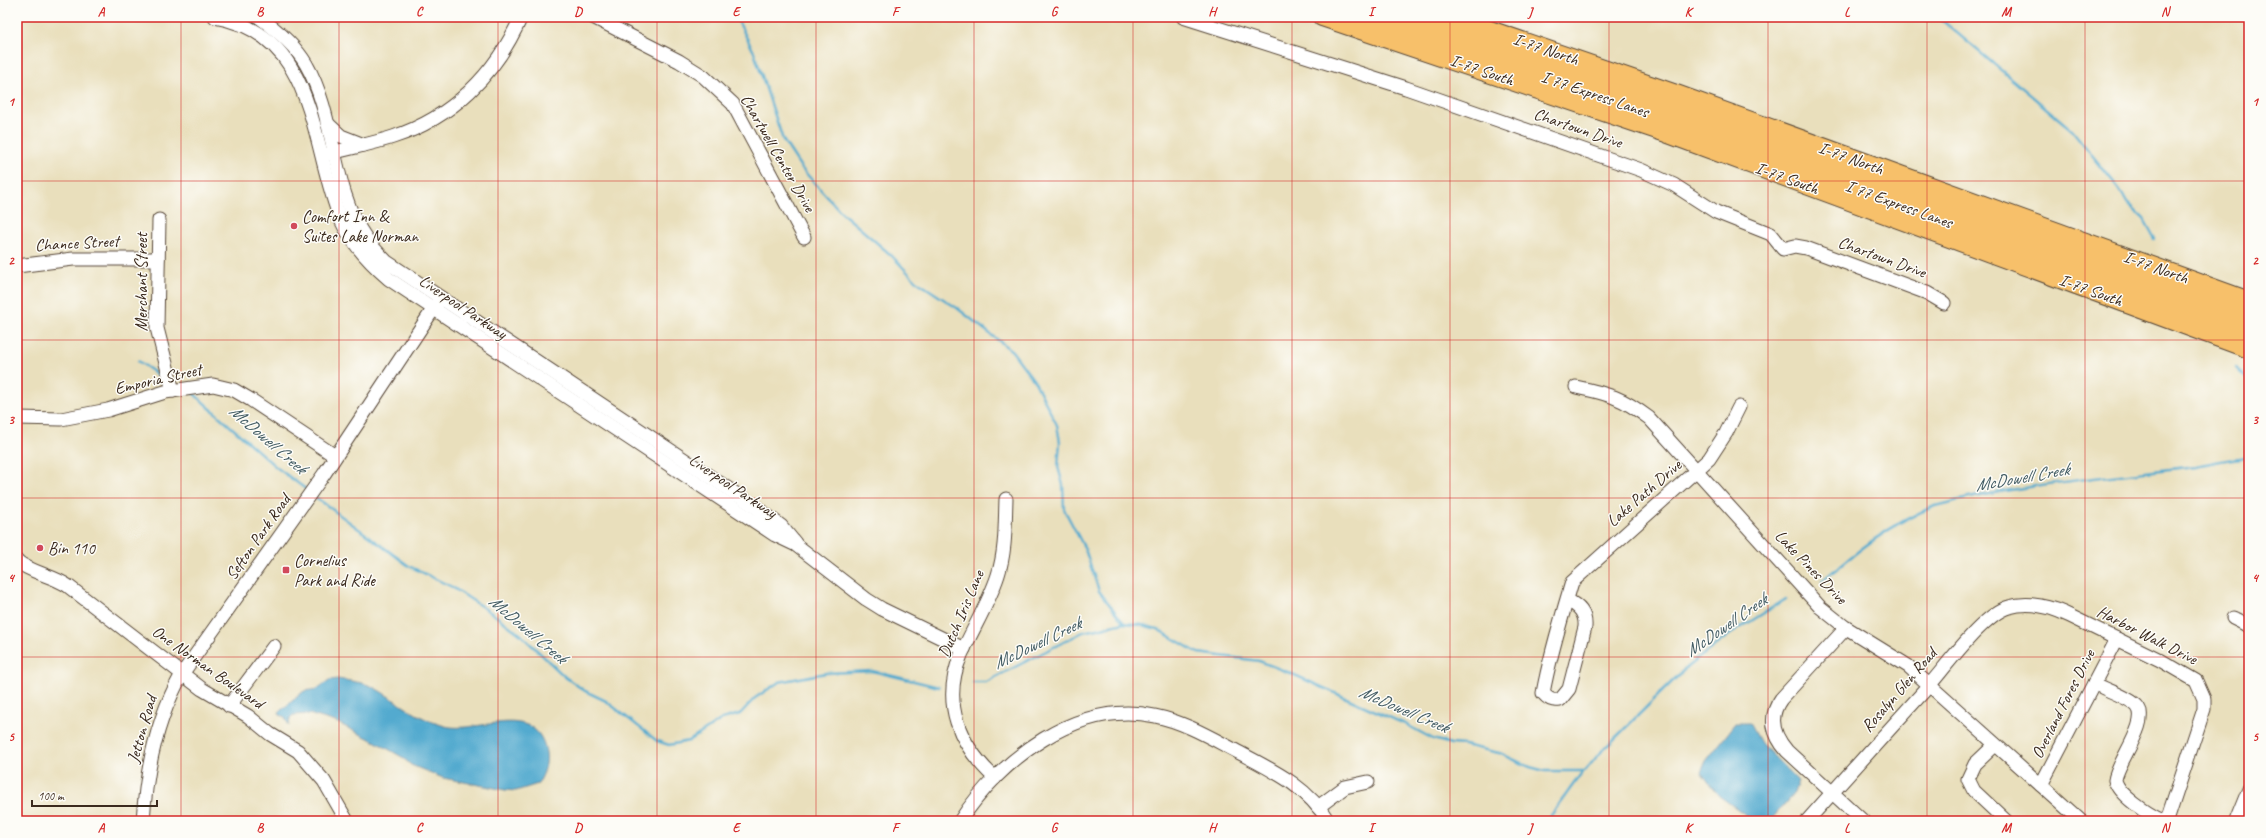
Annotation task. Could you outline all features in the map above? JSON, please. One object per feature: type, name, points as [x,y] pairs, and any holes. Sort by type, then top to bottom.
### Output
[{"type":"highway","name":"I-77 South","points":[[1322,17],[1586,105],[1769,171],[2249,349]]},
{"type":"highway","name":"I 77 Express Lanes","points":[[1366,17],[1605,97],[2249,334]]},
{"type":"highway","name":"I 77 Express Lanes","points":[[1408,17],[1689,113],[2249,316]]},
{"type":"highway","points":[[1440,17],[1506,50]]},
{"type":"highway","name":"I-77 North","points":[[1452,17],[1679,95],[2249,301]]},
{"type":"highway","points":[[1769,171],[1876,196]]},
{"type":"street","name":"Liverpool Parkway","points":[[215,17],[237,22],[252,29],[285,58],[297,77],[349,204],[365,237],[387,262],[437,304],[757,508],[781,526],[796,545],[866,599],[964,649]]},
{"type":"street","name":"Liverpool Parkway","points":[[259,17],[285,38],[306,64],[319,94],[327,122],[329,154]]},
{"type":"street","points":[[329,154],[392,137],[420,126],[463,98],[494,64],[520,17]]},
{"type":"street","name":"Chartwell Center Drive","points":[[593,17],[680,61],[703,76],[733,104],[804,237]]},
{"type":"street","name":"Chartown Drive","points":[[1183,17],[1406,88],[1629,165],[1674,185],[1716,212],[1766,231],[1776,238],[1783,249],[1795,246],[1806,248],[1927,293],[1944,303]]},
{"type":"street","points":[[327,122],[341,136],[364,145]]},
{"type":"street","name":"Merchant Street","points":[[159,220],[157,328],[173,391]]},
{"type":"street","name":"Chance Street","points":[[19,264],[73,259],[158,259]]},
{"type":"street","name":"Sefton Park Road","points":[[182,674],[335,456],[437,304]]},
{"type":"street","name":"Emporia Street","points":[[17,418],[61,419],[108,410],[173,391],[213,385],[234,390],[335,456]]},
{"type":"street","name":"Lake Pines Drive","points":[[1576,387],[1613,395],[1631,404],[1650,418],[1820,607],[1846,628],[1908,666],[2081,821]]},
{"type":"street","name":"Lake Path Drive","points":[[1567,600],[1583,611],[1586,618],[1585,627],[1569,689],[1560,700],[1554,701],[1549,699],[1543,693],[1567,600],[1572,582],[1697,471],[1726,433],[1739,407]]},
{"type":"street","name":"Dutch Iris Lane","points":[[995,778],[972,754],[959,730],[955,717],[953,687],[956,671],[964,649],[991,595],[998,575],[1003,550],[1006,499]]},
{"type":"street","name":"One Norman Boulevard","points":[[20,566],[49,575],[68,586],[182,674],[229,706],[248,716],[270,734],[298,751],[324,781],[347,821]]},
{"type":"street","name":"Harbor Walk Drive","points":[[2033,605],[2058,610],[2117,639],[2196,681],[2204,699],[2204,708],[2167,821]]},
{"type":"street","name":"Rosalyn Glen Road","points":[[1807,821],[1929,686],[1951,657],[1996,613],[2008,607],[2033,605]]},
{"type":"street","points":[[2233,618],[2249,626]]},
{"type":"street","points":[[1846,628],[1781,700],[1774,713],[1773,726],[1778,741],[1831,794],[1863,821]]},
{"type":"street","name":"Overland Fores Drive","points":[[2041,785],[2117,639]]},
{"type":"street","points":[[229,706],[274,646]]},
{"type":"street","name":"Jetton Road","points":[[143,821],[152,757],[167,704],[182,674]]},
{"type":"street","points":[[2094,683],[2138,708],[2140,723],[2117,770],[2114,780],[2120,789],[2145,812],[2163,821]]},
{"type":"street","points":[[960,821],[977,798],[995,778],[1028,750],[1078,723],[1100,716],[1141,714],[1182,724],[1228,746],[1292,782],[1318,807],[1328,821]]},
{"type":"street","points":[[1996,745],[1975,764],[1968,779],[1974,791],[2006,821]]},
{"type":"street","points":[[1318,807],[1345,787],[1368,782]]},
{"type":"street","points":[[2236,821],[2249,789]]},
{"type":"water","points":[[338,679],[369,685],[425,719],[445,726],[457,727],[514,722],[527,725],[537,732],[546,749],[546,765],[541,779],[538,784],[516,791],[443,778],[411,765],[402,757],[376,742],[336,722],[309,714],[293,715],[290,718],[289,726],[285,717],[280,715],[279,712],[304,691],[317,689],[329,680]]},
{"type":"water","points":[[1736,723],[1750,723],[1761,743],[1798,781],[1794,793],[1770,821],[1753,820],[1719,796],[1701,772],[1706,761]]},
{"type":"waterway","points":[[736,17],[754,52],[783,140],[802,169],[841,212],[891,255],[916,281],[957,308],[1012,351],[1035,382],[1057,425],[1060,442],[1058,467],[1063,485],[1064,509],[1085,549],[1099,591],[1123,622]]},
{"type":"waterway","points":[[1938,17],[2072,130],[2120,190],[2127,203],[2144,219],[2155,239]]},
{"type":"waterway","name":"McDowell Creek","points":[[138,361],[157,374],[165,376]]},
{"type":"waterway","points":[[2236,368],[2249,381]]},
{"type":"waterway","name":"McDowell Creek","points":[[193,393],[276,467],[307,490]]},
{"type":"waterway","name":"McDowell Creek","points":[[1822,581],[1848,559],[1890,529],[1935,506],[1999,492],[2195,466],[2229,459],[2249,457]]},
{"type":"waterway","name":"McDowell Creek","points":[[314,496],[409,566],[452,587],[496,616],[520,634],[565,677],[585,691],[606,701],[657,741],[669,745],[689,741],[722,719],[740,714],[755,698],[779,682],[826,673],[872,671],[939,687]]},
{"type":"waterway","name":"McDowell Creek","points":[[973,682],[986,682],[1083,632],[1124,623],[1142,625],[1157,629],[1198,653],[1259,661],[1290,673],[1407,725],[1433,739],[1499,753],[1530,767],[1545,771],[1585,771],[1599,754],[1687,667],[1726,637],[1786,599]]},
{"type":"waterway","points":[[1547,821],[1583,771]]},
{"type":"place","name":"Comfort Inn & Suites Lake Norman","points":[[294,226]]},
{"type":"place","name":"Bin 110","points":[[40,548]]},
{"type":"place","name":"Cornelius Park and Ride","points":[[286,570]]}]
